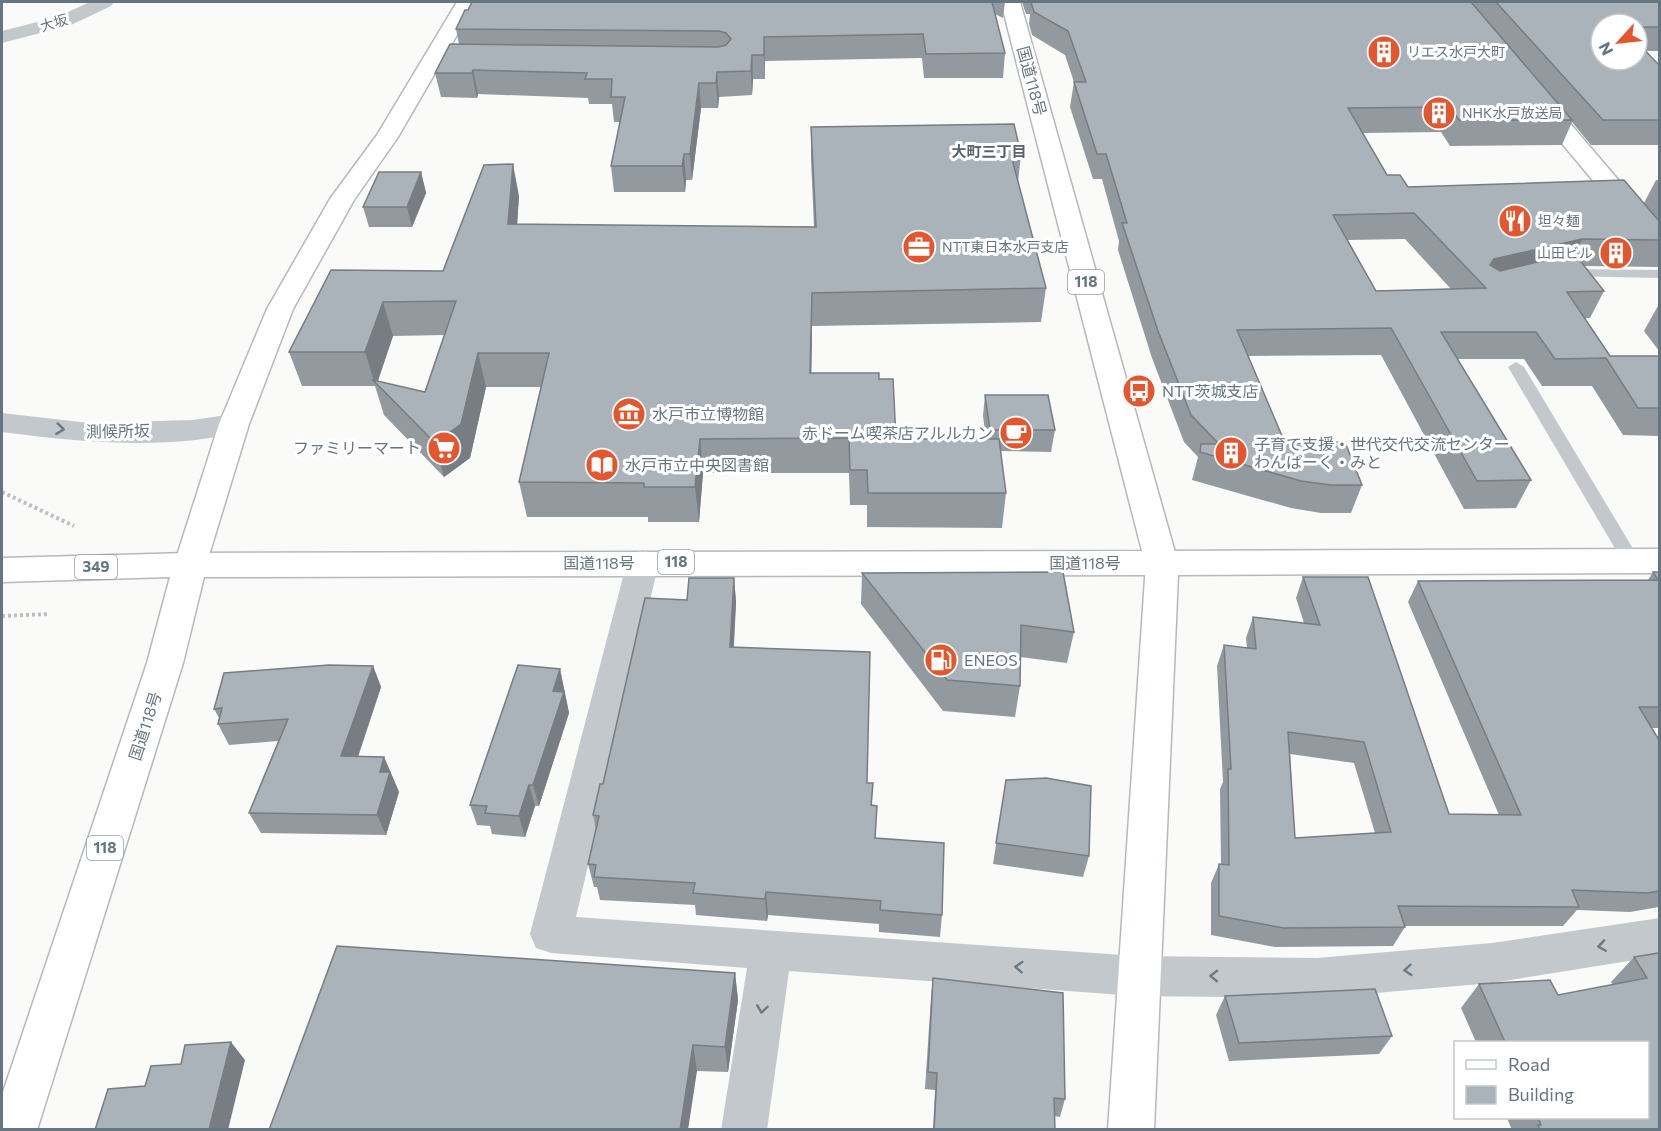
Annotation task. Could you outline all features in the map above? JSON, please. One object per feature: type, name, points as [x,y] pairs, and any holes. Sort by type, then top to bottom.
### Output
[{"type":"main road","points":[[190,565],[234,424],[280,309],[342,199],[445,61],[466,2]]},
{"type":"main road","name":"国道118号","points":[[13,1130],[165,663],[190,565],[643,562],[1162,563],[1017,13]]},
{"type":"main road","points":[[1522,81],[1612,197],[1659,245]]},
{"type":"main road","points":[[1131,1130],[1137,975],[1162,563],[1646,561]]},
{"type":"main road","name":"349","points":[[2,570],[190,565]]},
{"type":"street","name":"大坂","points":[[2,37],[64,21],[104,2]]},
{"type":"street","name":"測候所坂","points":[[2,423],[89,433],[192,430],[234,424]]},
{"type":"street","points":[[643,562],[551,934],[1137,975],[1317,978],[1492,963],[1659,937]]},
{"type":"street","points":[[744,1130],[771,951]]},
{"type":"lane","points":[[1546,278],[1569,272],[1659,274]]},
{"type":"lane","points":[[1516,367],[1646,561]]},
{"type":"path","points":[[2,492],[74,526]]},
{"type":"path","points":[[2,616],[50,614]]},
{"type":"building","points":[[472,2],[992,2],[1005,53],[926,54],[923,34],[764,37],[764,55],[752,55],[751,71],[717,72],[716,83],[699,83],[690,154],[684,154],[682,166],[611,166],[625,97],[611,97],[612,79],[585,79],[587,73],[473,70],[472,73],[435,73],[450,44],[718,47],[726,45],[731,39],[726,33],[719,31],[456,29],[465,10],[468,10]]},
{"type":"building","points":[[1031,2],[1471,2],[1572,120],[1459,120],[1450,107],[1348,108],[1387,175],[1400,175],[1408,187],[1624,180],[1659,221],[1659,240],[1582,239],[1494,259],[1490,265],[1500,271],[1574,253],[1604,291],[1567,292],[1610,356],[1659,356],[1659,408],[1638,408],[1606,358],[1555,359],[1536,332],[1441,332],[1531,480],[1477,481],[1391,328],[1237,330],[1285,443],[1345,442],[1362,485],[1331,485],[1301,481],[1200,452],[1201,444],[1219,444],[1191,415],[1158,331],[1122,223],[1127,223],[1106,154],[1097,154],[1074,82],[1086,82],[1068,31],[1034,12]],"holes":[[[1414,213],[1486,288],[1376,291],[1333,215]]]},
{"type":"building","points":[[1496,2],[1659,2],[1659,27],[1649,27],[1649,12],[1589,12],[1589,72],[1649,72],[1649,55],[1659,65],[1659,120],[1603,120]]},
{"type":"building","points":[[1014,124],[1021,155],[1011,155],[1046,288],[812,293],[810,373],[879,373],[879,379],[893,379],[896,439],[999,439],[1006,493],[868,493],[867,470],[850,470],[849,438],[700,439],[695,487],[644,487],[644,483],[519,482],[549,353],[478,353],[461,424],[435,443],[373,380],[425,392],[456,301],[383,302],[365,352],[289,352],[331,270],[443,271],[484,165],[513,164],[508,224],[816,227],[811,127]]},
{"type":"building","points":[[379,172],[421,172],[407,207],[363,207]]},
{"type":"building","points":[[985,395],[1048,395],[1055,430],[990,430]]},
{"type":"building","points":[[1063,572],[1074,632],[1021,625],[1020,686],[947,680],[862,573]]},
{"type":"building","points":[[1653,572],[1659,572],[1659,707],[1639,707],[1659,740],[1659,891],[1647,893],[1572,890],[1579,907],[1398,906],[1405,927],[1284,928],[1219,916],[1219,864],[1229,865],[1228,769],[1231,769],[1224,645],[1256,649],[1253,617],[1320,625],[1303,577],[1368,577],[1449,814],[1521,815],[1418,581],[1658,580]],"holes":[[[1288,732],[1364,742],[1391,832],[1295,838]]]},
{"type":"building","points":[[689,578],[734,578],[730,647],[870,652],[867,783],[873,783],[871,805],[877,806],[875,838],[944,843],[942,915],[880,910],[881,901],[766,892],[765,899],[693,893],[695,883],[594,877],[596,865],[588,864],[599,816],[593,815],[600,784],[603,784],[645,598],[687,600]]},
{"type":"building","points":[[329,665],[373,666],[341,756],[384,757],[380,772],[390,772],[377,815],[249,813],[288,719],[218,724],[222,708],[214,709],[224,673]]},
{"type":"building","points":[[518,665],[560,669],[553,691],[564,692],[533,785],[529,785],[519,816],[485,813],[487,806],[470,805]]},
{"type":"building","points":[[1046,778],[1091,786],[1089,856],[996,843],[1006,780]]},
{"type":"building","points":[[337,946],[735,973],[725,1047],[693,1045],[680,1130],[269,1130]]},
{"type":"building","points":[[1659,953],[1659,1130],[1540,1130],[1538,1119],[1649,1119],[1649,1041],[1505,1041],[1479,984],[1550,980],[1558,995],[1647,978],[1634,957]]},
{"type":"building","points":[[933,978],[1063,993],[1065,1099],[1054,1098],[1055,1130],[934,1130],[937,1073],[928,1072]]},
{"type":"building","points":[[1375,989],[1392,1036],[1239,1043],[1225,996]]},
{"type":"building","points":[[231,1042],[209,1130],[95,1130],[108,1089],[145,1086],[151,1066],[181,1064],[185,1045]]},
{"type":"place","name":"リエス水戸大町","points":[[1384,52]]},
{"type":"place","name":"NHK水戸放送局","points":[[1439,113]]},
{"type":"place","name":"坦々麺","points":[[1515,221]]},
{"type":"place","name":"NTT東日本水戸支店","points":[[919,247]]},
{"type":"place","name":"山田ビル","points":[[1616,253]]},
{"type":"place","name":"NTT茨城支店","points":[[1139,391]]},
{"type":"place","name":"水戸市立博物館","points":[[629,414]]},
{"type":"place","name":"赤ドーム喫茶店アルルカン","points":[[1016,433]]},
{"type":"place","name":"ファミリーマート","points":[[444,448]]},
{"type":"place","name":"子育て支援・世代交代交流センター わんぱーく・みと","points":[[1231,453]]},
{"type":"place","name":"水戸市立中央図書館","points":[[602,465]]},
{"type":"place","name":"ENEOS","points":[[941,660]]},
{"type":"district","name":"大町三丁目","points":[[989,152]]}]
